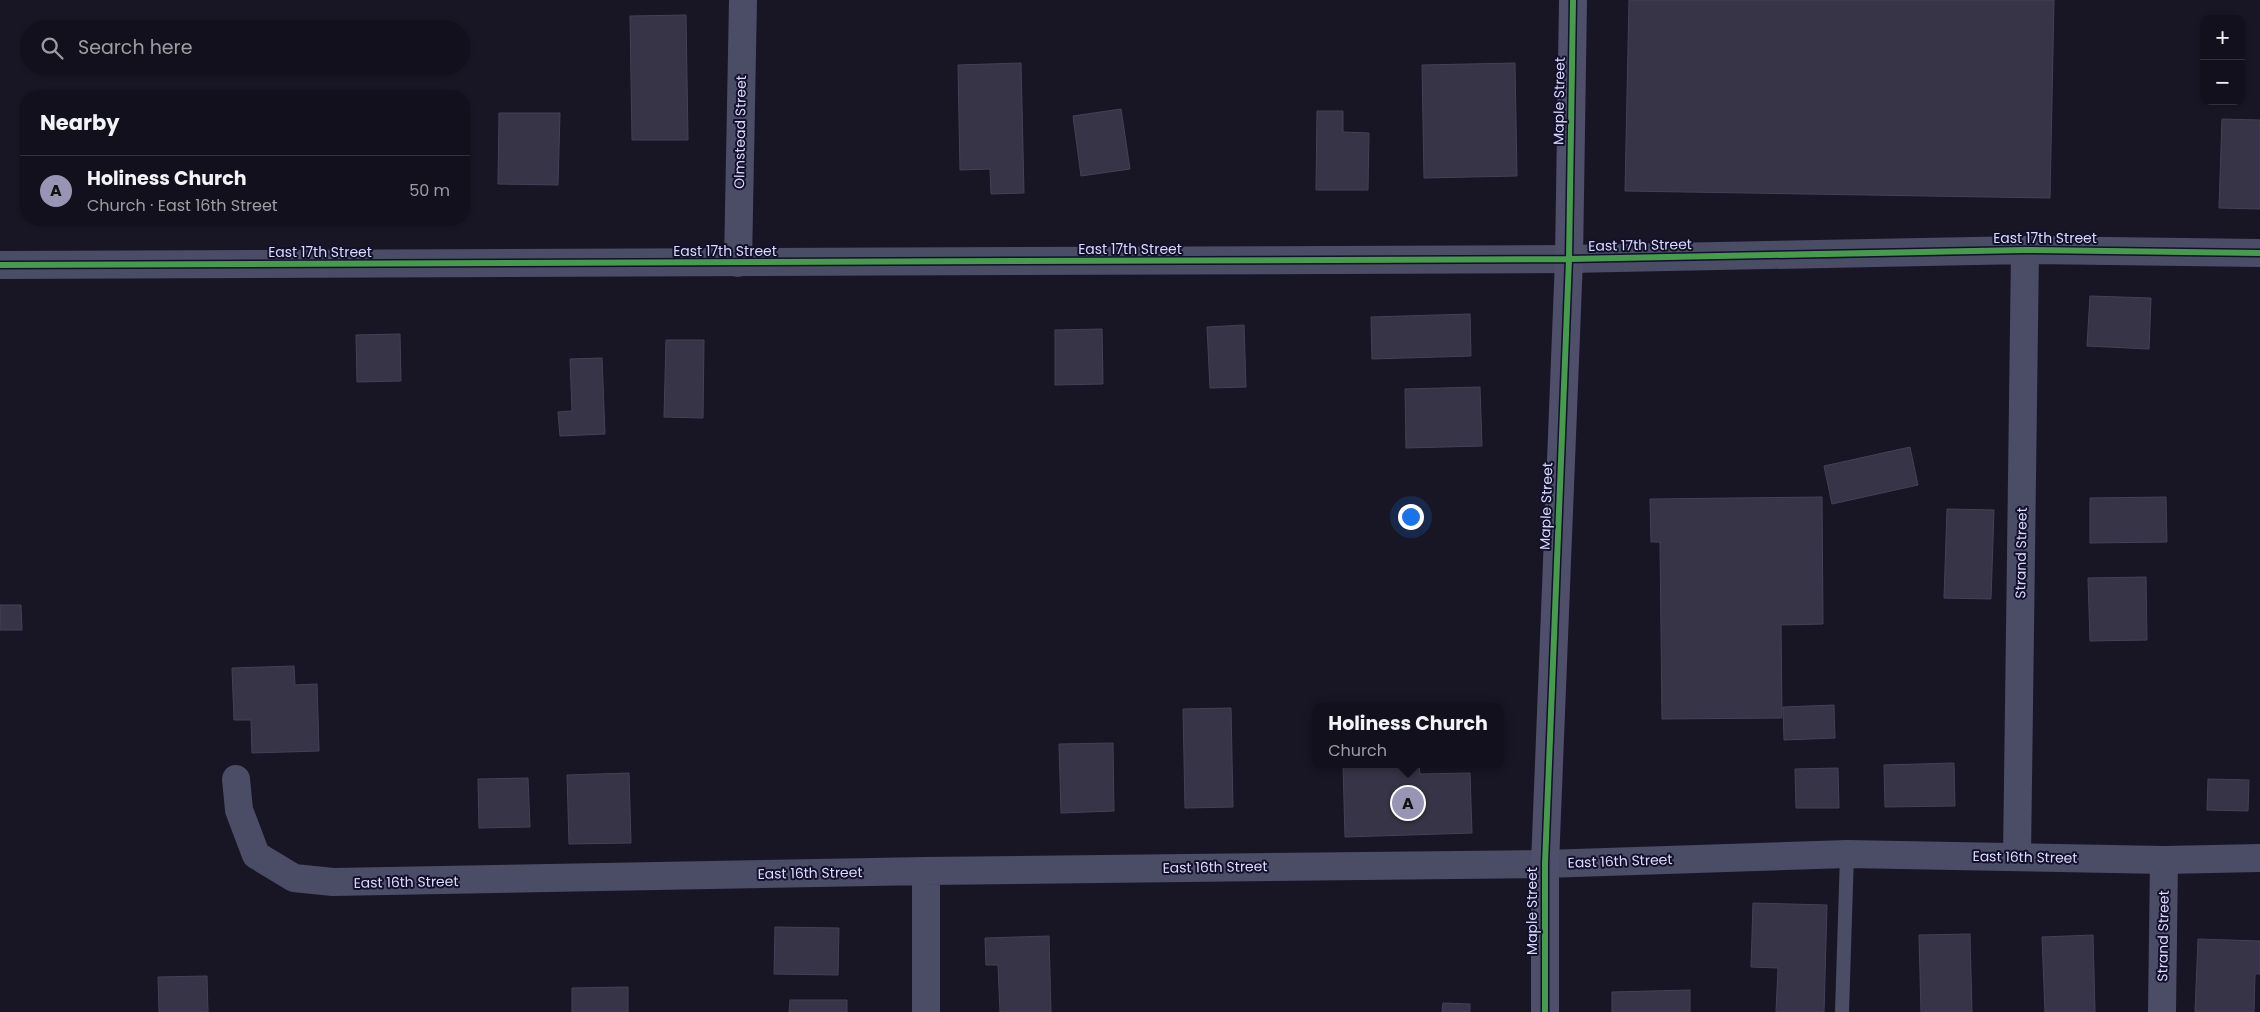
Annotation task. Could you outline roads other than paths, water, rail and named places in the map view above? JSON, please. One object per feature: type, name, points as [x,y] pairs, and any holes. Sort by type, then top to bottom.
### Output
[{"type":"main road","name":"Maple Street","points":[[1545,1012],[1544,864],[1569,259],[1573,0]]},
{"type":"street","name":"Olmstead Street","points":[[738,263],[743,0]]},
{"type":"street","name":"East 17th Street","points":[[0,265],[1569,259],[2025,250],[2260,253]]},
{"type":"street","name":"Strand Street","points":[[2017,857],[2025,250]]},
{"type":"street","name":"East 16th Street","points":[[236,779],[239,810],[256,855],[294,878],[333,882],[374,883],[926,871],[1544,864],[1847,854],[2164,860],[2260,858]]},
{"type":"street","name":"Strand Street","points":[[2162,1012],[2164,860]]},
{"type":"street","points":[[926,871],[926,1012]]},
{"type":"lane","points":[[1842,1012],[1847,854]]},
{"type":"place","name":"Holiness Church","points":[[1408,803]]}]
